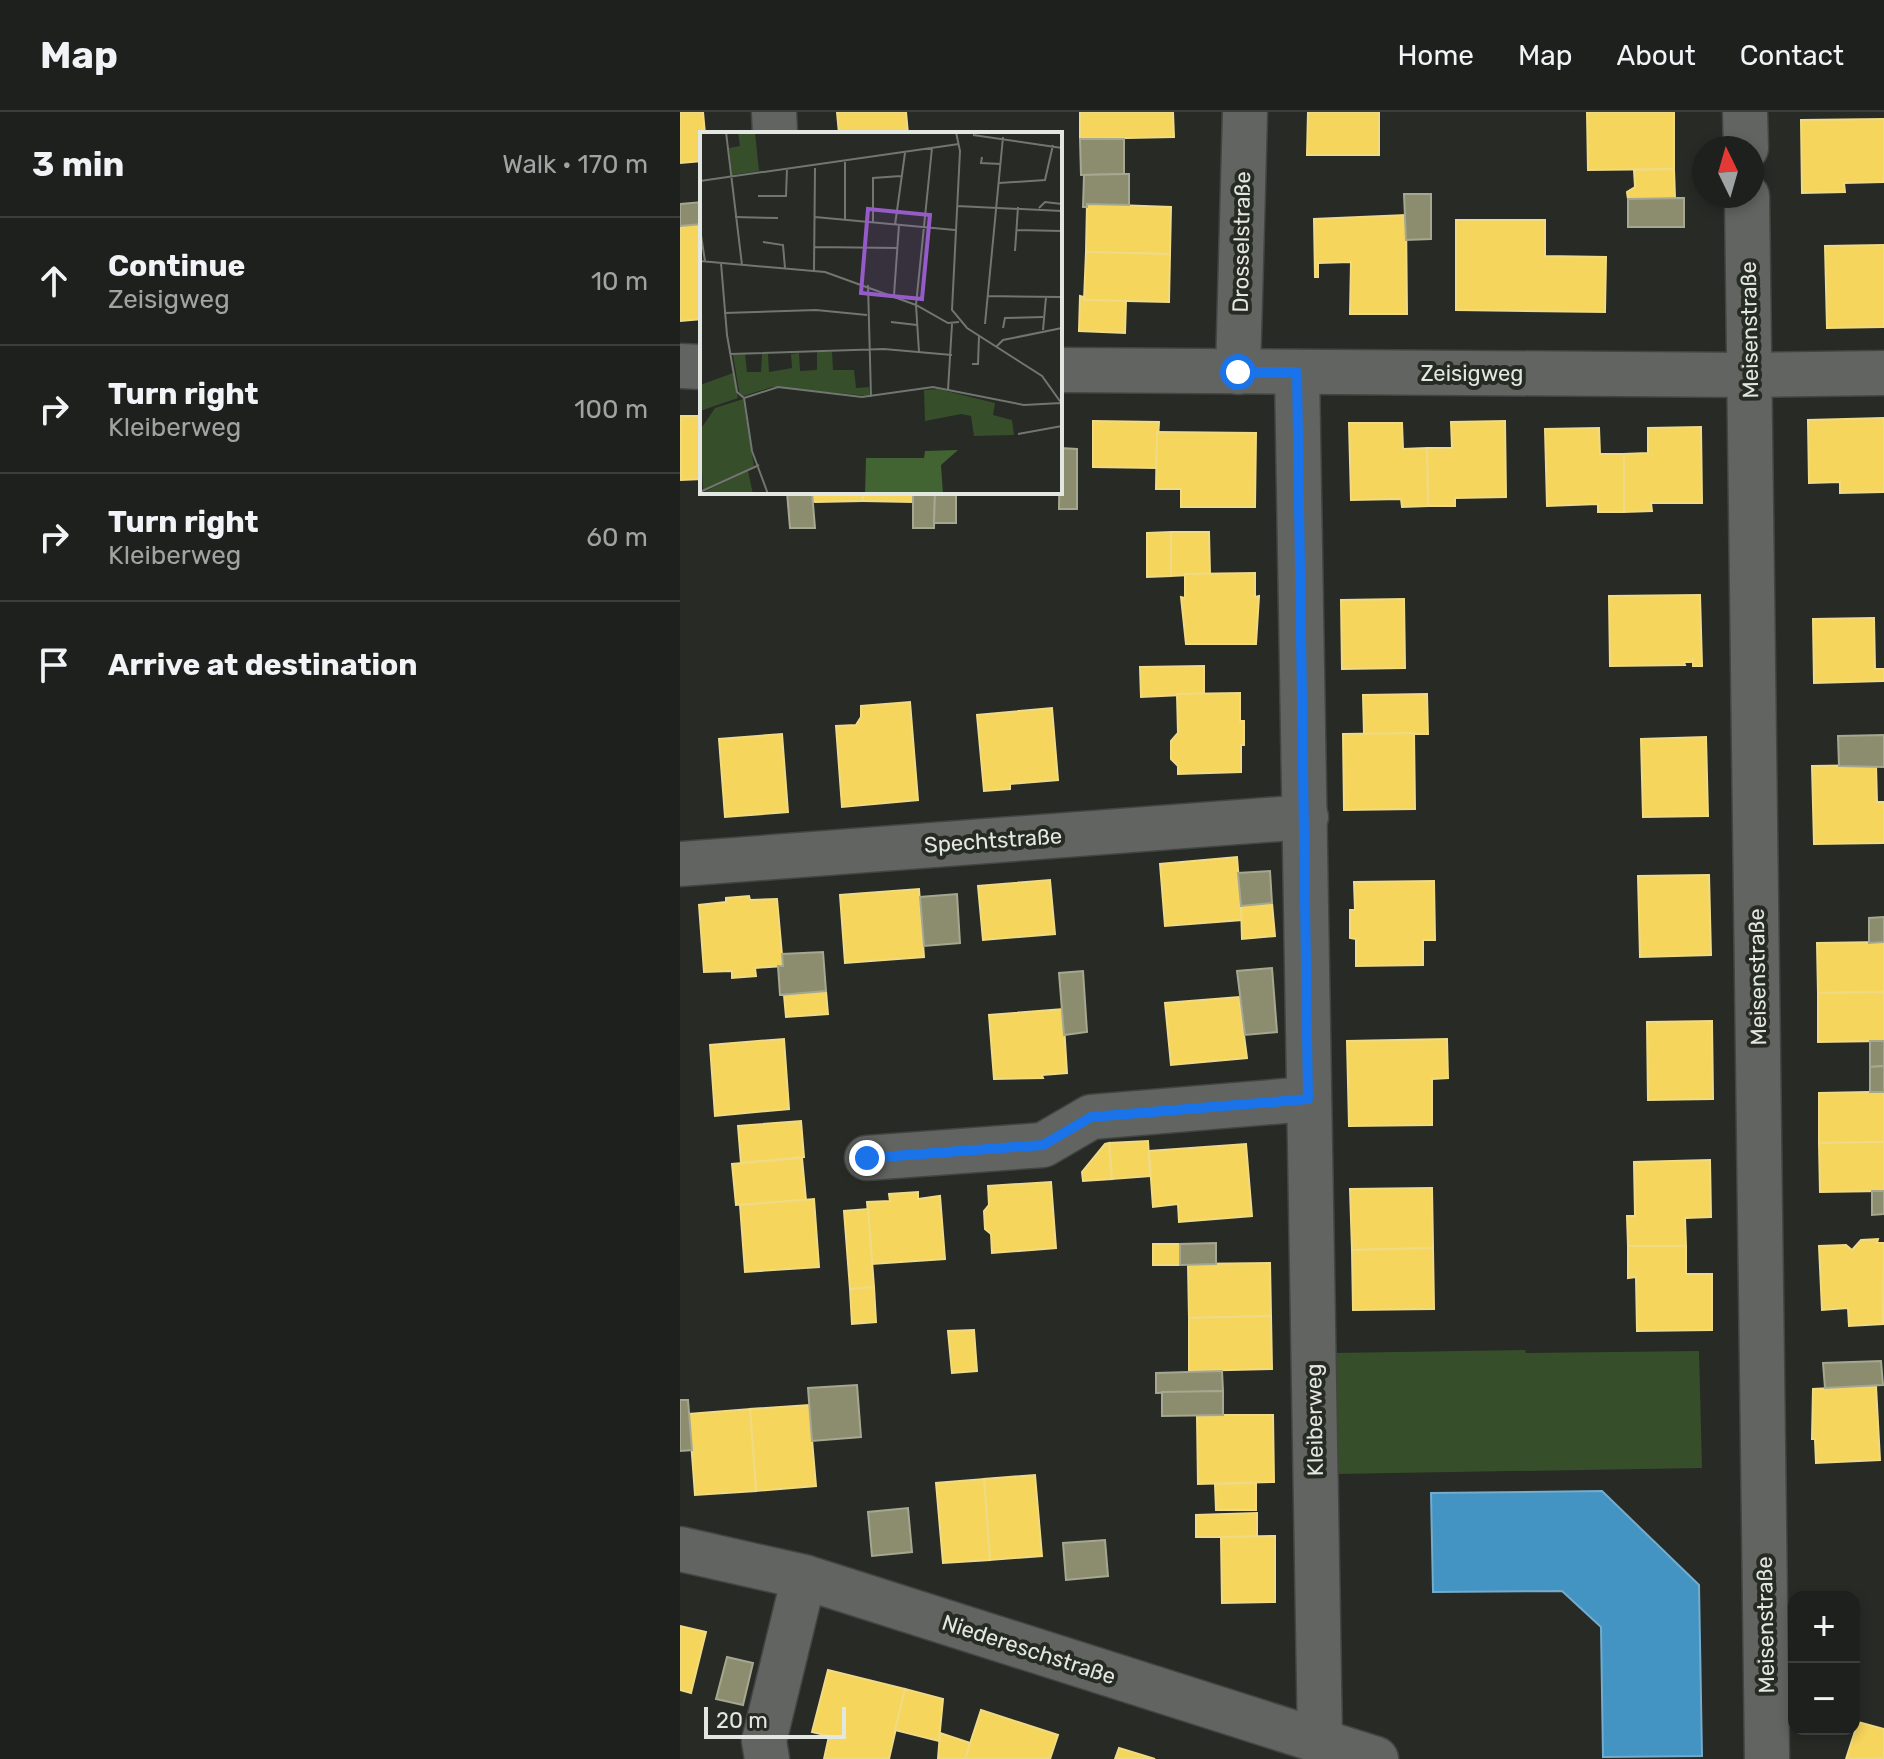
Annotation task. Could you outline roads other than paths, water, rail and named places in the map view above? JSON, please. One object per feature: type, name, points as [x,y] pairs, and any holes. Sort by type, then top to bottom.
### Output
[{"type":"street","points":[[774,112],[775,132]]},
{"type":"street","name":"Drosselstraße","points":[[1238,372],[1245,112]]},
{"type":"street","points":[[1745,112],[1746,136]]},
{"type":"street","name":"Meisenstraße","points":[[1747,208],[1767,1759]]},
{"type":"street","points":[[680,366],[700,367]]},
{"type":"street","name":"Zeisigweg","points":[[1062,370],[1750,375],[1884,373]]},
{"type":"street","name":"Kleiberweg","points":[[1297,372],[1320,1741]]},
{"type":"street","name":"Spechtstraße","points":[[680,864],[1306,817]]},
{"type":"street","points":[[867,1158],[1043,1145],[1091,1117],[1308,1099]]},
{"type":"street","name":"Niedereschstraße","points":[[680,1549],[804,1577],[1376,1759]]},
{"type":"street","points":[[767,1759],[764,1741],[804,1577]]}]
